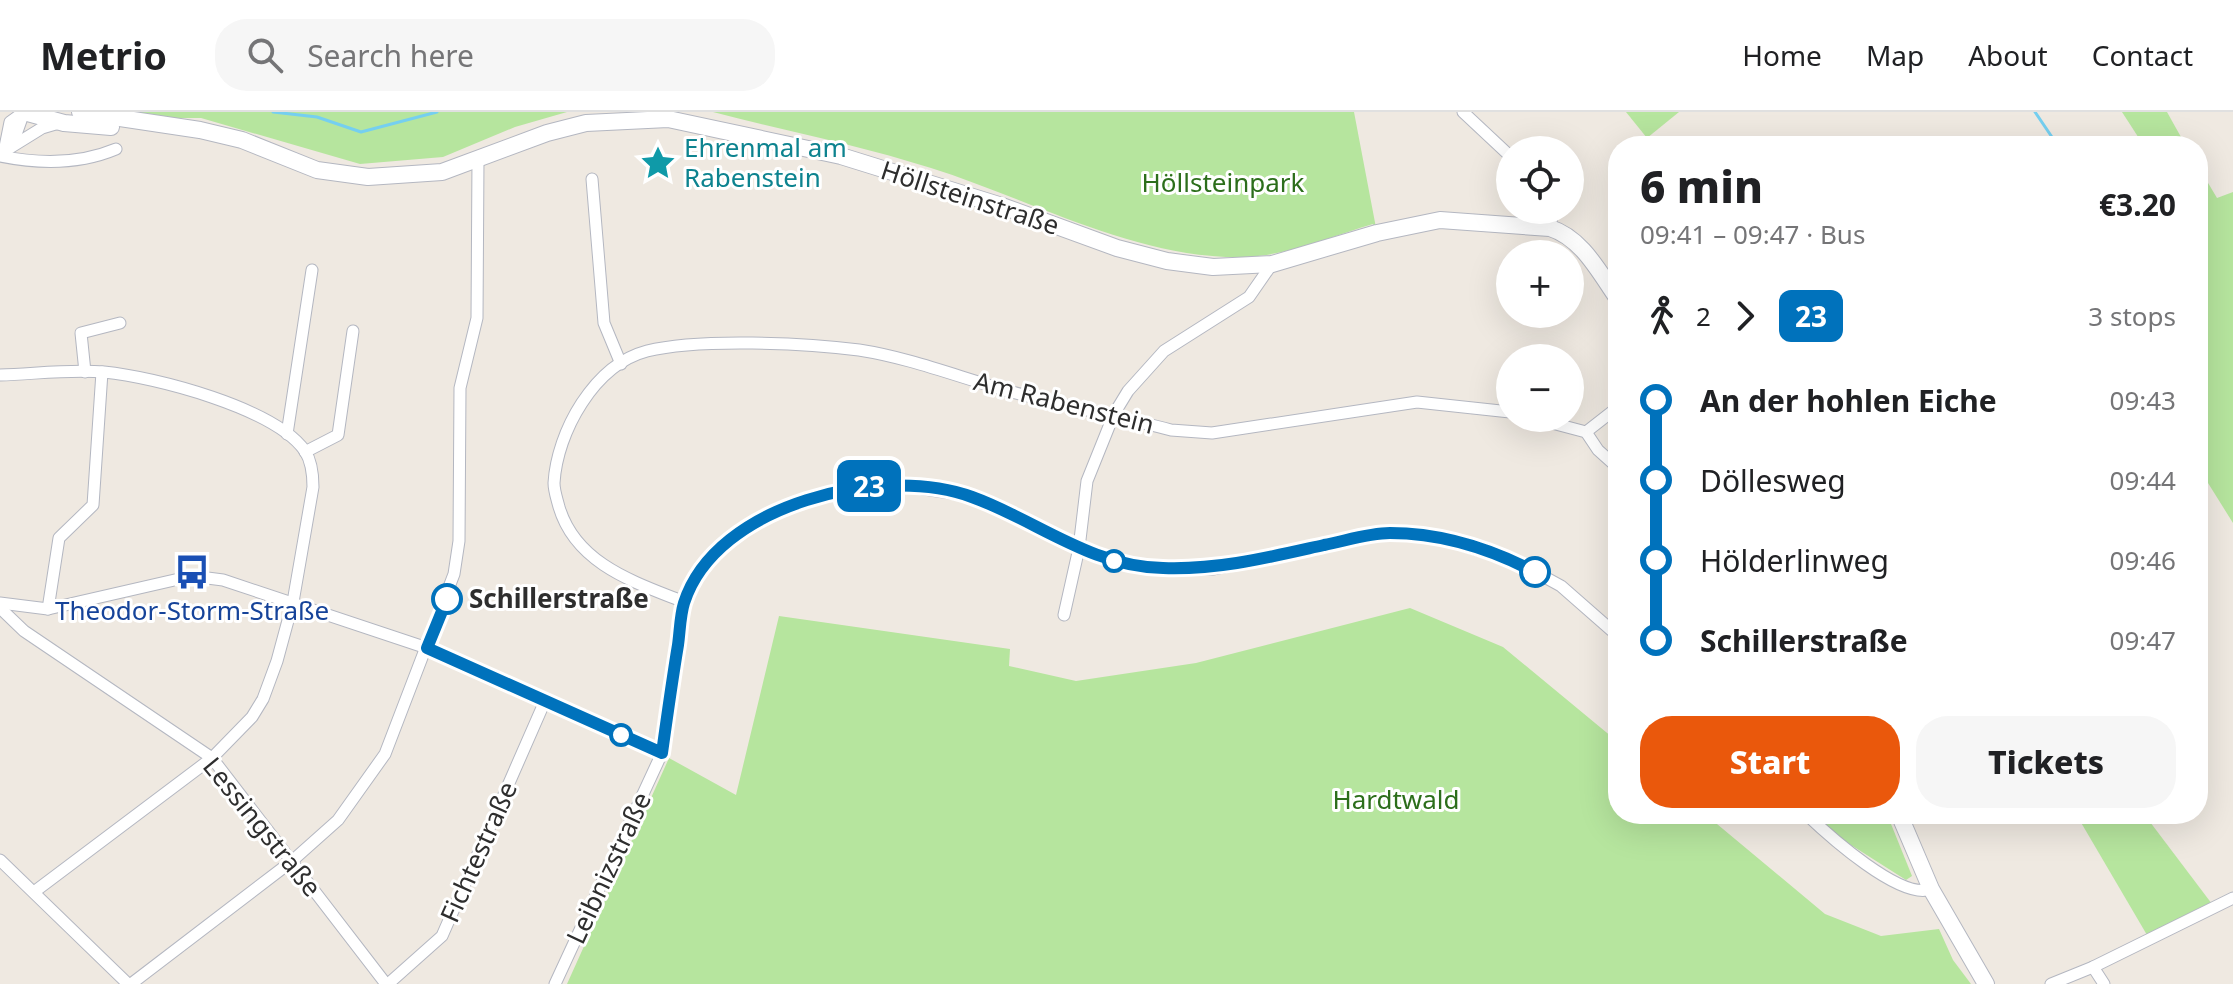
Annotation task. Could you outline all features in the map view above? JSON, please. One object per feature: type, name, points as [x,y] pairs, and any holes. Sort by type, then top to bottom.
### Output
[{"type":"street","name":"Höllsteinstraße","points":[[2,151],[17,137],[24,112],[131,128],[161,125]]},
{"type":"street","name":"Höllsteinstraße","points":[[80,112],[242,140],[293,162],[339,174],[409,176],[442,172],[547,133],[586,123],[668,119],[841,156],[1167,261],[1213,267],[1272,264],[1377,233],[1440,220],[1550,228]]},
{"type":"street","points":[[1463,112],[1496,143]]},
{"type":"street","name":"Höllsteinstraße","points":[[2,151],[58,117],[111,119]]},
{"type":"street","points":[[0,120],[2,151],[59,162],[86,160],[116,149]]},
{"type":"street","points":[[0,860],[130,984],[292,861],[338,820],[364,788],[385,754],[454,574],[459,541],[457,443],[460,388],[477,318],[478,159]]},
{"type":"street","points":[[592,179],[604,323],[621,364]]},
{"type":"street","points":[[1548,224],[1550,228],[1563,232],[1584,251],[1608,285]]},
{"type":"street","points":[[1550,228],[1551,224]]},
{"type":"street","points":[[1064,615],[1079,548],[1087,481],[1114,414],[1128,391],[1164,351],[1249,297],[1272,264]]},
{"type":"street","points":[[287,434],[312,270]]},
{"type":"street","points":[[85,372],[81,333],[120,323]]},
{"type":"street","points":[[305,452],[338,435],[353,331]]},
{"type":"street","name":"Am Rabenstein","points":[[684,602],[603,567],[568,528],[553,486],[568,425],[591,391],[621,364],[646,352],[701,346],[788,344],[861,350],[1014,392],[1171,430],[1212,433],[1417,402],[1496,410]]},
{"type":"street","points":[[48,609],[59,538],[93,505],[102,372]]},
{"type":"street","points":[[0,375],[102,372],[186,388],[235,406],[287,434],[305,452],[312,469],[313,487],[293,602],[274,674],[252,717],[212,758],[34,892]]},
{"type":"street","points":[[1608,415],[1586,432],[1608,459]]},
{"type":"street","points":[[684,602],[707,560],[749,525],[803,501],[863,486],[911,487],[970,496],[1104,559],[1159,568],[1214,569],[1388,533],[1437,537],[1491,552],[1548,579],[1608,628]]},
{"type":"street","points":[[2,612],[48,609],[192,576],[223,580],[427,648],[662,753]]},
{"type":"street","name":"Leibnizstraße","points":[[555,984],[662,753],[684,602]]},
{"type":"street","name":"Lessingstraße","points":[[2,612],[24,631],[212,758],[387,984]]},
{"type":"street","name":"Fichtestraße","points":[[387,984],[442,936],[545,701]]},
{"type":"street","points":[[1816,824],[1909,890],[1931,889]]},
{"type":"street","points":[[1903,824],[1931,889],[1986,984]]},
{"type":"street","points":[[2051,984],[2093,967],[2233,898]]},
{"type":"street","points":[[2093,967],[2104,984]]},
{"type":"green space","points":[[98,112],[567,112],[515,127],[443,157],[360,164],[201,118],[136,118]]},
{"type":"green space","name":"Höllsteinpark","points":[[713,112],[1354,112],[1377,233],[1373,224],[1260,256],[1204,255],[1164,249],[1085,225],[904,160]]},
{"type":"green space","points":[[1626,112],[1679,112],[1649,136],[1645,136]]},
{"type":"green space","points":[[2122,112],[2167,112],[2180,136],[2138,136]]},
{"type":"green space","points":[[2208,183],[2217,198],[2233,192],[2233,523],[2208,483]]},
{"type":"green space","name":"Hardtwald","points":[[1410,608],[1503,647],[1608,734],[1608,824],[1717,824],[1825,914],[1881,936],[1939,929],[1953,960],[1971,984],[567,984],[669,758],[736,795],[779,616],[1010,649],[1009,666],[1076,681],[1196,663]]},
{"type":"green space","points":[[1822,824],[1891,824],[1912,876],[1906,880]]},
{"type":"green space","points":[[2082,824],[2152,824],[2212,904],[2147,935]]},
{"type":"waterway","points":[[273,112],[317,117],[361,132],[437,112]]},
{"type":"waterway","points":[[2035,112],[2051,136]]},
{"type":"bus line","name":"23","points":[[447,599],[427,648],[662,753],[684,602],[707,560],[749,525],[803,501],[863,486],[911,487],[970,496],[1104,559],[1159,568],[1214,569],[1388,533],[1437,537],[1478,548],[1535,572]]},
{"type":"place","name":"Ehrenmal am Rabenstein","points":[[658,163]]},
{"type":"place","name":"Theodor-Storm-Straße","points":[[192,572]]},
{"type":"place","name":"Schillerstraße","points":[[447,599]]}]
